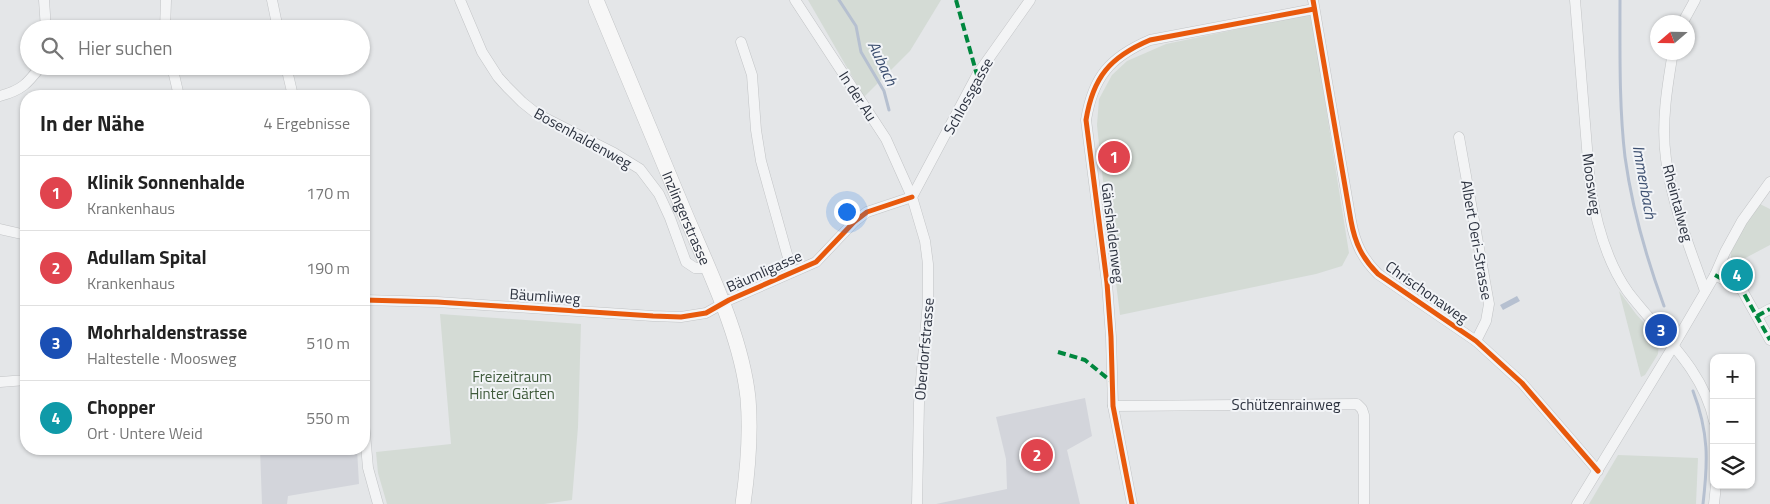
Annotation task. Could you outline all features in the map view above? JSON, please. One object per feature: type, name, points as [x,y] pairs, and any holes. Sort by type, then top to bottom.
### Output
[{"type":"street","points":[[44,0],[45,20]]},
{"type":"street","points":[[165,20],[166,0]]},
{"type":"street","points":[[272,0],[276,20]]},
{"type":"street","name":"Bosenhaldenweg","points":[[460,0],[482,52],[498,77],[507,87],[537,114],[614,153],[640,170],[659,194],[686,262],[695,268],[708,268]]},
{"type":"street","name":"Inzlingerstrasse","points":[[596,0],[708,268],[737,346],[748,399],[749,431],[744,504]]},
{"type":"street","name":"In der Au","points":[[795,0],[886,139],[912,197]]},
{"type":"street","name":"Schlossgasse","points":[[912,197],[977,75],[1030,0]]},
{"type":"street","name":"Moosweg","points":[[1574,0],[1590,185],[1594,211],[1602,239],[1611,262],[1627,290],[1674,345],[1703,390],[1710,407]]},
{"type":"street","points":[[1688,15],[1695,0]]},
{"type":"street","name":"Chrischonaweg","points":[[1313,4],[1351,221],[1360,252],[1378,274],[1476,341],[1522,382],[1598,471]]},
{"type":"street","name":"Gänshaldenweg","points":[[1132,504],[1111,392],[1111,337],[1107,283],[1086,120],[1089,101],[1101,76],[1113,61],[1150,40],[1313,4]]},
{"type":"street","points":[[742,42],[752,75],[756,130],[761,161],[792,272]]},
{"type":"street","name":"Rheintalweg","points":[[1672,60],[1665,122],[1665,157],[1678,216],[1705,291]]},
{"type":"street","points":[[0,96],[28,84],[34,75]]},
{"type":"street","points":[[174,75],[178,90]]},
{"type":"street","points":[[288,75],[292,90]]},
{"type":"street","name":"Albert Oeri-Strasse","points":[[1459,137],[1488,304],[1486,321],[1476,341]]},
{"type":"street","points":[[1577,504],[1715,275],[1742,221],[1770,182]]},
{"type":"street","name":"Bäumligasse","points":[[722,304],[816,262],[854,222],[867,212],[912,197]]},
{"type":"street","name":"Oberdorfstrasse","points":[[912,197],[925,241],[929,285],[919,403],[917,504]]},
{"type":"street","points":[[0,229],[20,234]]},
{"type":"street","points":[[1715,275],[1742,290],[1770,340]]},
{"type":"street","name":"Bäumliweg","points":[[370,300],[681,317],[706,312],[722,304]]},
{"type":"street","points":[[1757,316],[1770,309]]},
{"type":"street","points":[[0,382],[20,380]]},
{"type":"street","name":"Schützenrainweg","points":[[1113,406],[1357,404],[1362,409],[1364,416],[1364,504]]},
{"type":"street","points":[[367,455],[368,468],[378,504]]},
{"type":"street","points":[[1714,504],[1716,489]]},
{"type":"shaded area","points":[[1085,398],[1092,436],[1067,450],[1080,504],[936,504],[1007,489],[1006,459],[996,417]]},
{"type":"shaded area","points":[[260,455],[357,455],[359,484],[288,496],[287,504],[262,504]]},
{"type":"green space","points":[[808,0],[941,0],[910,51],[864,97]]},
{"type":"green space","points":[[1311,14],[1349,253],[1342,266],[1316,274],[1120,315],[1097,125],[1099,99],[1112,75],[1127,61],[1166,44]]},
{"type":"green space","points":[[1760,204],[1770,209],[1770,245],[1734,264],[1731,257],[1733,244]]},
{"type":"green space","points":[[1728,259],[1742,284],[1725,274],[1724,268]]},
{"type":"green space","points":[[1619,291],[1654,334],[1659,343],[1658,354],[1645,375],[1641,377]]},
{"type":"green space","name":"Freizeitraum Hinter Gärten","points":[[440,314],[581,324],[578,427],[572,500],[544,504],[387,504],[378,473],[376,452],[451,444]]},
{"type":"green space","points":[[1618,455],[1698,458],[1696,504],[1589,504]]},
{"type":"water","points":[[1517,296],[1520,301],[1503,310],[1500,305]]},
{"type":"waterway","name":"Aubach","points":[[839,0],[856,26],[861,52],[884,91],[889,110]]},
{"type":"waterway","name":"Immenbach","points":[[1620,0],[1621,99],[1625,157],[1640,232],[1664,306]]},
{"type":"waterway","name":"Immenbach","points":[[1693,391],[1705,434],[1706,474],[1703,504]]},
{"type":"marked path","points":[[956,0],[977,75]]},
{"type":"marked path","points":[[1715,275],[1742,290],[1770,340]]},
{"type":"marked path","points":[[1757,316],[1770,309]]},
{"type":"marked path","points":[[1058,352],[1085,360],[1112,382]]},
{"type":"cycle path","points":[[1313,0],[1351,221],[1363,256],[1378,274],[1476,341],[1522,383],[1598,471]]},
{"type":"cycle path","points":[[1132,504],[1113,406],[1107,283],[1086,120],[1093,92],[1099,80],[1114,61],[1150,40],[1314,9]]},
{"type":"cycle path","points":[[370,300],[437,302],[653,316],[681,317],[706,313],[729,300],[816,262],[854,222],[867,212],[912,197]]},
{"type":"place","name":"Klinik Sonnenhalde","points":[[1114,157]]},
{"type":"place","name":"Chopper","points":[[1737,275]]},
{"type":"place","name":"Mohrhaldenstrasse","points":[[1661,330]]},
{"type":"place","name":"Adullam Spital","points":[[1037,455]]}]
